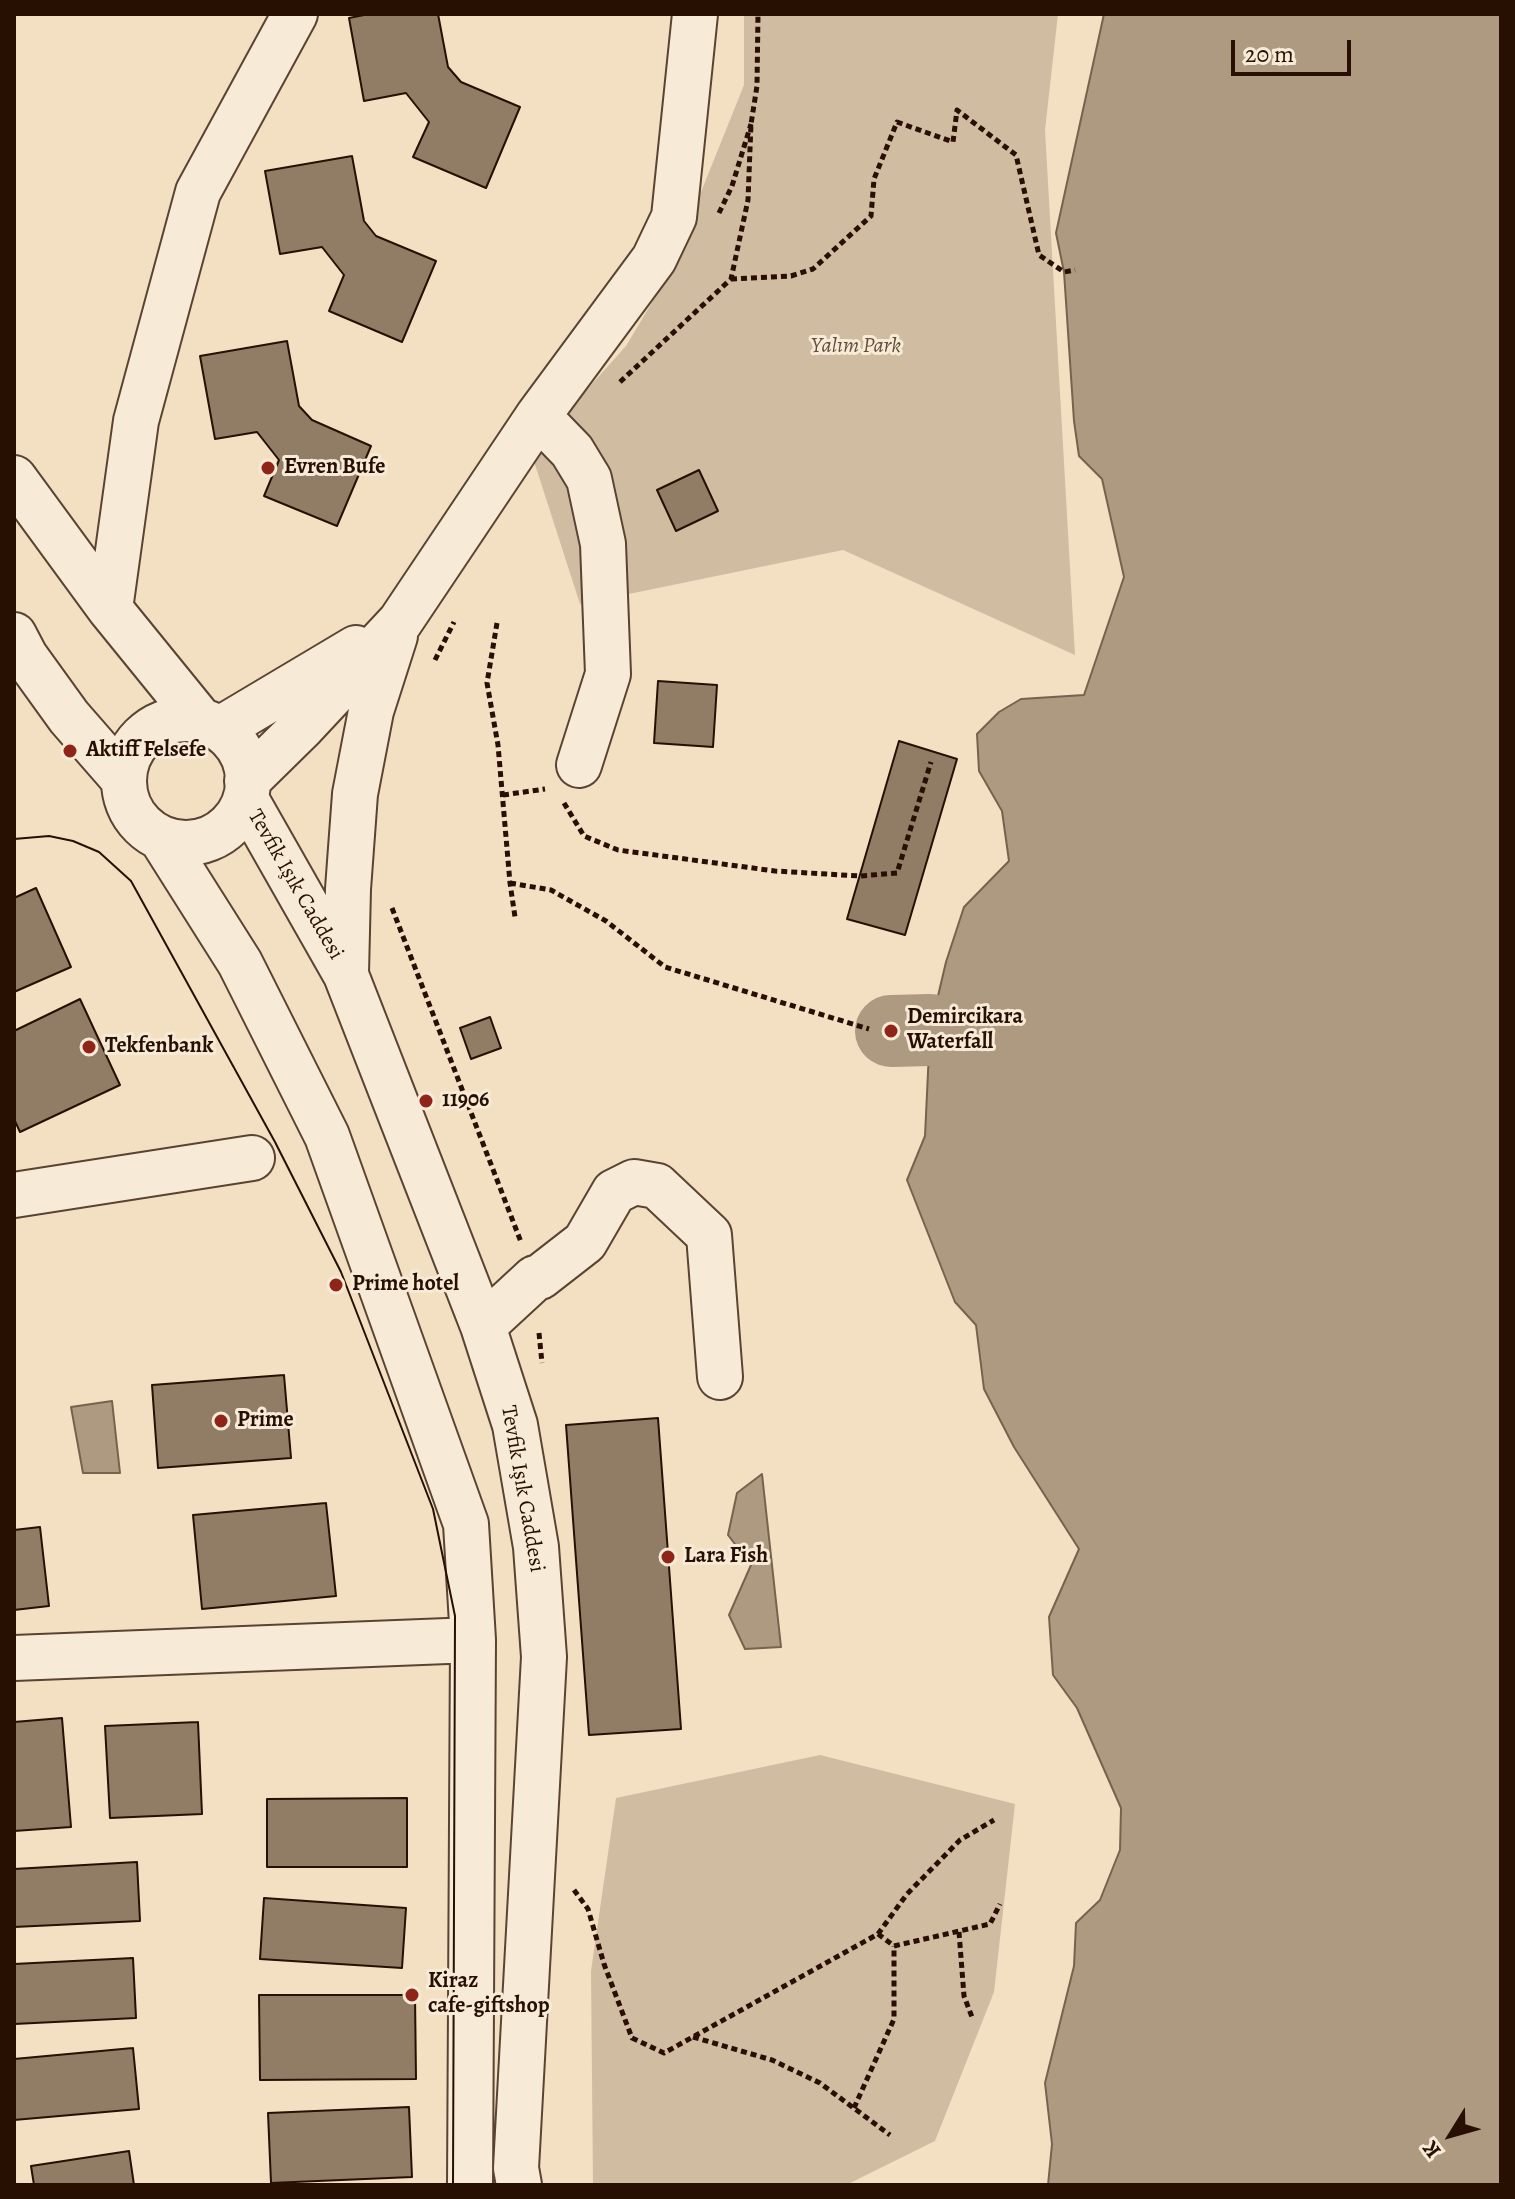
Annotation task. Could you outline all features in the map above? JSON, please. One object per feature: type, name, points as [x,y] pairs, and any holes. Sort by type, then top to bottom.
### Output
[{"type":"street","points":[[110,609],[136,421],[198,192],[295,14]]},
{"type":"street","points":[[400,622],[210,725],[183,719],[148,731],[135,745],[127,761],[124,780],[126,798],[134,814],[146,828],[161,838],[178,842],[195,843],[227,828],[247,790],[400,622],[538,416],[654,259],[674,217],[695,14]]},
{"type":"street","points":[[538,416],[572,451],[589,479],[603,544],[608,674],[566,776]]},
{"type":"street","points":[[14,478],[110,609],[210,725],[233,742],[245,767],[247,790]]},
{"type":"street","points":[[346,975],[355,794],[371,711],[400,622]]},
{"type":"street","points":[[14,635],[25,656],[69,717],[124,780]]},
{"type":"street","name":"Tevfik Işık Caddesi","points":[[247,790],[346,975],[483,1326],[515,1425],[536,1547],[544,1657],[516,2168],[519,2185]]},
{"type":"street","points":[[161,838],[240,963],[327,1136],[466,1524],[473,1640],[470,2185]]},
{"type":"street","points":[[14,1195],[252,1158]]},
{"type":"street","points":[[483,1326],[535,1278],[585,1242],[614,1192],[634,1182],[657,1186],[709,1235],[720,1377]]},
{"type":"street","points":[[14,1658],[473,1640]]},
{"type":"path","points":[[619,372],[613,384],[731,279],[748,200],[751,124],[757,86],[758,14]]},
{"type":"path","points":[[731,279],[791,276],[813,269],[871,216],[874,179],[897,122],[953,142],[957,110],[1016,155],[1039,255],[1064,272],[1075,270]]},
{"type":"path","points":[[716,221],[732,186],[751,124]]},
{"type":"path","points":[[428,673],[461,609]]},
{"type":"path","points":[[497,623],[487,683],[498,745],[515,917]]},
{"type":"path","points":[[503,795],[566,776],[584,836],[618,850],[775,871],[860,876],[897,873],[931,762]]},
{"type":"path","points":[[510,883],[551,890],[606,921],[665,967],[869,1029]]},
{"type":"path","points":[[389,899],[535,1278],[542,1366]]},
{"type":"path","points":[[567,1884],[588,1909],[604,1964],[632,2038],[664,2053],[878,1934],[907,1894],[960,1840],[994,1820]]},
{"type":"path","points":[[878,1934],[894,1946],[959,1932],[990,1924],[1000,1904]]},
{"type":"path","points":[[959,1932],[964,1996],[972,2017]]},
{"type":"path","points":[[854,2108],[894,2019],[894,1946]]},
{"type":"path","points":[[692,2037],[772,2060],[820,2083],[890,2135]]},
{"type":"green space","name":"Yalım Park","points":[[744,14],[1058,14],[1045,130],[1075,655],[843,550],[580,604],[531,452],[626,346],[666,279],[744,85]]},
{"type":"green space","points":[[820,1755],[1015,1804],[994,1992],[935,2141],[846,2185],[593,2185],[591,1971],[616,1798]]},
{"type":"shaded area","points":[[1104,14],[1501,14],[1501,2185],[1048,2185],[1052,2144],[1045,2083],[1074,1966],[1076,1923],[1100,1900],[1120,1850],[1121,1808],[1077,1708],[1053,1675],[1049,1617],[1079,1549],[1014,1447],[984,1389],[976,1325],[955,1302],[907,1180],[925,1136],[930,1030],[946,962],[964,907],[1009,861],[1002,811],[979,771],[977,734],[999,712],[1021,699],[1084,695],[1124,577],[1102,479],[1079,456],[1064,272],[1056,233]]},
{"type":"shaded area","points":[[112,1401],[120,1473],[83,1473],[71,1407]]},
{"type":"shaded area","points":[[762,1474],[781,1647],[745,1649],[729,1615],[751,1565],[728,1535],[737,1493]]},
{"type":"building","points":[[369,14],[438,14],[448,67],[461,82],[520,107],[486,188],[413,157],[429,122],[406,93],[364,101],[349,18]]},
{"type":"building","points":[[352,156],[364,221],[376,236],[436,261],[402,342],[329,311],[344,275],[322,247],[280,254],[265,171]]},
{"type":"building","points":[[287,341],[299,406],[312,420],[371,446],[337,526],[264,496],[279,460],[257,432],[215,439],[200,356]]},
{"type":"building","points":[[699,470],[718,511],[676,531],[657,490]]},
{"type":"building","points":[[658,681],[717,685],[713,747],[654,743]]},
{"type":"building","points":[[899,741],[957,759],[905,935],[847,919]]},
{"type":"building","points":[[36,888],[71,967],[14,992],[14,898]]},
{"type":"building","points":[[80,999],[120,1085],[20,1132],[14,1119],[14,1031]]},
{"type":"building","points":[[490,1017],[501,1048],[471,1059],[460,1028]]},
{"type":"building","name":"Prime","points":[[284,1375],[291,1458],[158,1468],[152,1385]]},
{"type":"building","points":[[658,1418],[681,1729],[589,1735],[566,1425]]},
{"type":"building","points":[[326,1503],[336,1596],[202,1609],[193,1515]]},
{"type":"building","points":[[40,1527],[49,1606],[14,1610],[14,1530]]},
{"type":"building","points":[[62,1718],[71,1827],[14,1831],[14,1722]]},
{"type":"building","points":[[198,1722],[202,1814],[110,1818],[105,1726]]},
{"type":"building","points":[[407,1798],[407,1867],[267,1867],[267,1799]]},
{"type":"building","points":[[137,1862],[140,1921],[14,1927],[14,1869]]},
{"type":"building","points":[[264,1898],[406,1908],[402,1968],[260,1959]]},
{"type":"building","points":[[133,1958],[136,2018],[14,2024],[14,1964]]},
{"type":"building","points":[[259,1995],[415,1995],[416,2079],[260,2080]]},
{"type":"building","points":[[133,2048],[139,2109],[14,2120],[14,2059]]},
{"type":"building","points":[[409,2107],[412,2177],[271,2183],[268,2113]]},
{"type":"building","points":[[129,2151],[134,2185],[34,2185],[31,2166]]},
{"type":"waterway","points":[[891,1031],[930,1030]]},
{"type":"tram line","points":[[14,839],[49,836],[73,841],[99,852],[131,881],[275,1142],[341,1272],[433,1509],[455,1616],[453,2185]]},
{"type":"place","name":"Evren Bufe","points":[[268,468]]},
{"type":"place","name":"Aktiff Felsefe","points":[[70,751]]},
{"type":"place","name":"Demircikara Waterfall","points":[[891,1031]]},
{"type":"place","name":"Tekfenbank","points":[[89,1047]]},
{"type":"place","name":"11906","points":[[426,1101]]},
{"type":"place","name":"Prime hotel","points":[[336,1285]]},
{"type":"place","name":"Prime","points":[[221,1421]]},
{"type":"place","name":"Lara Fish","points":[[668,1557]]},
{"type":"place","name":"Kiraz cafe-giftshop","points":[[412,1995]]}]
